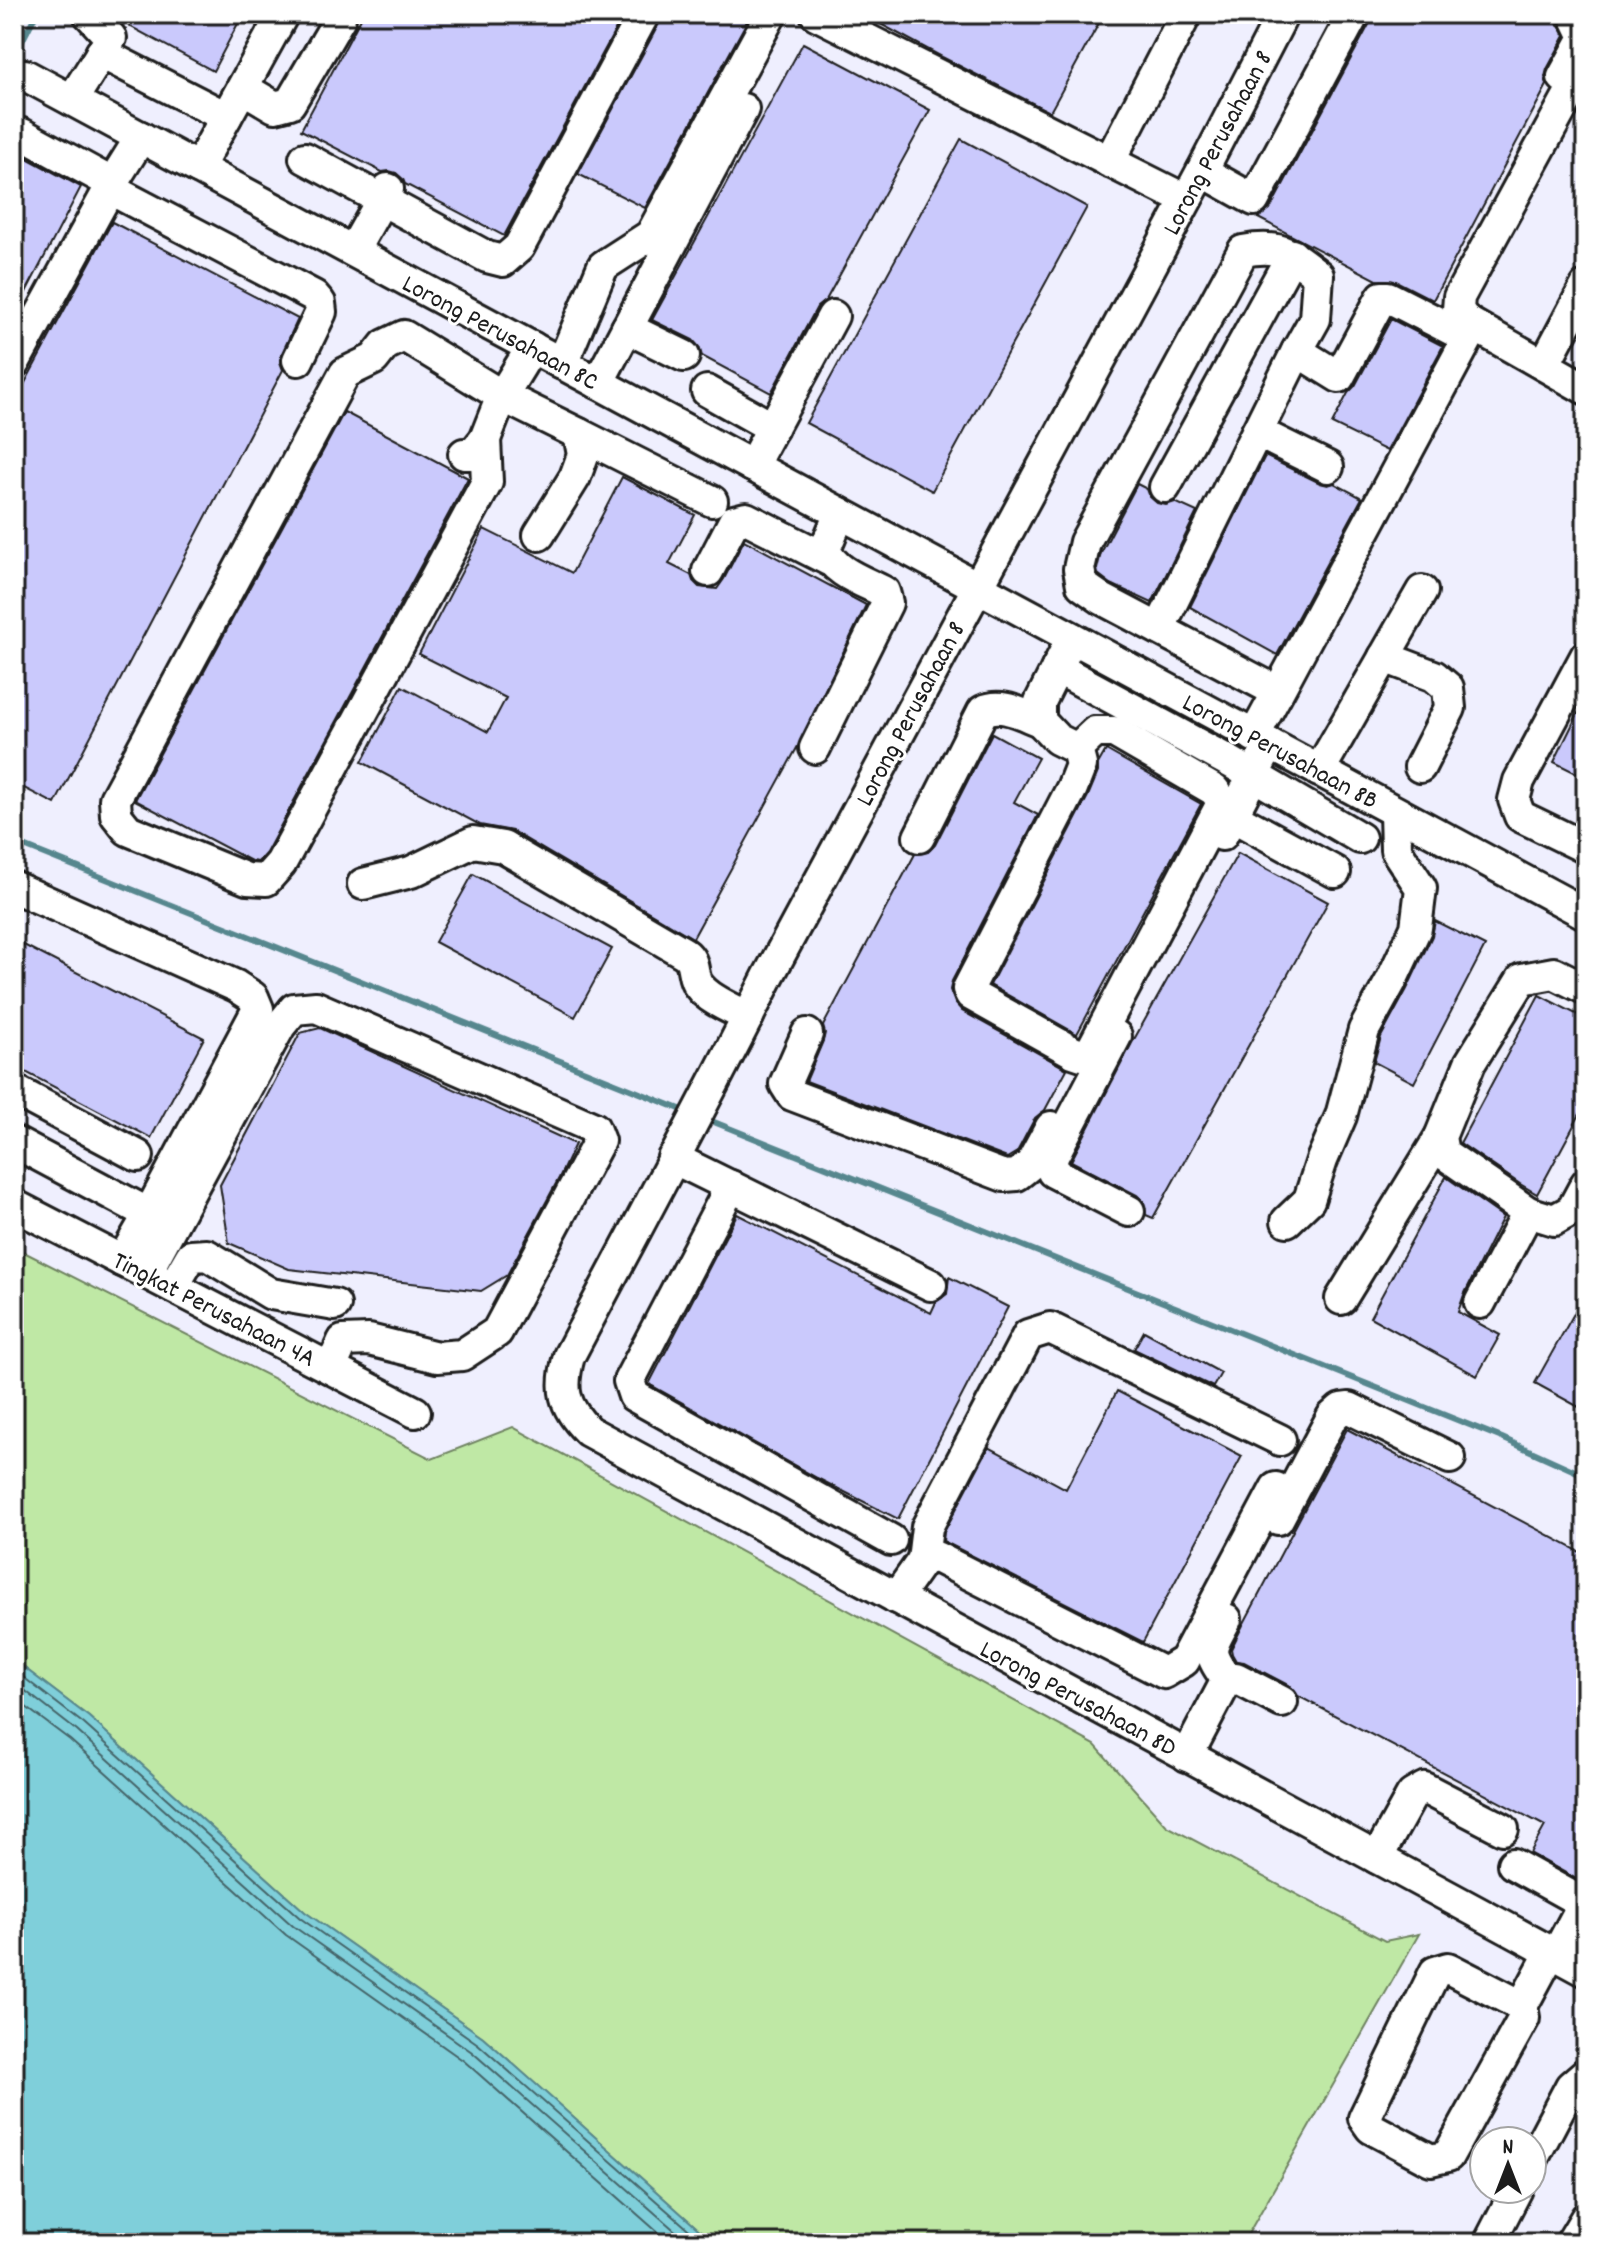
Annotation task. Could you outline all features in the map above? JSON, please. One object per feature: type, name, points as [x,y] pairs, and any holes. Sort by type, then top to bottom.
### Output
[{"type":"street","points":[[72,100],[111,38],[89,14]]},
{"type":"street","points":[[243,88],[275,107],[290,103],[340,14]]},
{"type":"street","points":[[305,158],[384,195],[487,257],[503,261],[519,247],[644,14]]},
{"type":"street","points":[[816,14],[1186,200]]},
{"type":"street","points":[[1109,162],[1186,14]]},
{"type":"street","name":"Lorong Perusahaan 8","points":[[575,1418],[566,1398],[563,1377],[569,1356],[1283,14]]},
{"type":"street","points":[[1202,171],[1254,200],[1354,14]]},
{"type":"street","points":[[1534,132],[1585,37],[1574,14]]},
{"type":"street","points":[[198,168],[282,16],[325,42]]},
{"type":"street","points":[[598,383],[779,21]]},
{"type":"street","points":[[562,364],[603,266],[651,235],[779,21]]},
{"type":"street","points":[[101,53],[226,117]]},
{"type":"street","points":[[1586,64],[1459,297],[1458,310],[1466,321],[1586,389]]},
{"type":"street","name":"Lorong Perusahaan 8C","points":[[25,75],[977,586]]},
{"type":"street","points":[[14,132],[113,183],[314,296],[320,303],[321,312],[298,360]]},
{"type":"street","points":[[14,363],[141,137]]},
{"type":"street","points":[[353,251],[384,195]]},
{"type":"street","points":[[1159,629],[1315,319],[1318,275],[1292,255],[1267,247],[1243,251],[1085,542],[1079,569],[1082,585],[1102,599],[1278,692]]},
{"type":"street","points":[[1165,487],[1292,255]]},
{"type":"street","points":[[1544,365],[1586,286]]},
{"type":"street","points":[[1129,1211],[1053,1172],[1052,1158],[1253,776],[1278,692],[1468,338],[1388,297],[1382,297],[1339,377],[1297,351]]},
{"type":"street","points":[[752,466],[833,316]]},
{"type":"street","points":[[627,328],[684,356]]},
{"type":"street","points":[[532,347],[502,396],[474,447],[487,482],[281,863],[266,880],[247,879],[128,830],[116,815],[115,799],[345,373],[374,359],[385,345],[404,336],[502,396],[712,501]]},
{"type":"street","points":[[707,391],[773,428]]},
{"type":"street","points":[[1257,432],[1328,467]]},
{"type":"street","points":[[539,535],[575,477],[583,455],[579,434]]},
{"type":"street","points":[[829,560],[825,549],[840,513]]},
{"type":"street","points":[[708,571],[734,521],[746,518],[884,592],[887,603],[815,748]]},
{"type":"street","name":"Lorong Perusahaan 8B","points":[[977,586],[1586,914]]},
{"type":"street","points":[[1319,771],[1422,591]]},
{"type":"street","points":[[1040,721],[1040,702],[1072,638]]},
{"type":"street","points":[[1586,656],[1519,781],[1514,800],[1520,816],[1586,848]]},
{"type":"street","points":[[1384,657],[1434,676],[1448,688],[1450,708],[1420,767]]},
{"type":"street","points":[[1057,668],[1360,838]]},
{"type":"street","points":[[919,837],[983,711],[992,707],[1006,708],[1040,721],[1057,739],[1077,749],[1081,765],[1072,788],[968,989],[971,995],[1073,1052],[1082,1055],[1091,1051]]},
{"type":"street","points":[[807,1034],[785,1084],[792,1095],[1004,1176],[1017,1175],[1031,1164],[1220,807],[1220,798],[1214,790],[1114,732],[1095,732],[1077,749]]},
{"type":"street","points":[[1287,1221],[1309,1200],[1341,1116],[1364,1030],[1416,928],[1421,888],[1396,850],[1395,812]]},
{"type":"street","points":[[1232,816],[1335,872]]},
{"type":"street","points":[[363,884],[411,872],[473,842],[503,847],[690,957],[701,990],[748,1017]]},
{"type":"street","points":[[14,887],[236,986],[253,997],[258,1009],[149,1214],[134,1267]]},
{"type":"street","points":[[1341,1299],[1440,1137],[1470,1063],[1522,979],[1554,973],[1586,989]]},
{"type":"street","points":[[134,1267],[280,1026],[294,1009],[316,1007],[594,1128],[599,1141],[497,1332],[462,1355],[437,1357],[369,1340],[343,1341],[331,1368]]},
{"type":"street","points":[[14,1090],[138,1156]]},
{"type":"street","points":[[1440,1137],[1443,1153],[1528,1212],[1554,1220],[1572,1210],[1586,1184]]},
{"type":"street","points":[[14,1142],[149,1214]]},
{"type":"street","points":[[678,1149],[731,1186],[931,1285]]},
{"type":"street","points":[[731,1186],[629,1381],[634,1396],[891,1540]]},
{"type":"street","name":"Tingkat Perusahaan 4A","points":[[14,1205],[415,1412]]},
{"type":"street","points":[[1480,1303],[1528,1212]]},
{"type":"street","points":[[173,1287],[191,1256],[207,1255],[271,1294],[335,1305]]},
{"type":"street","points":[[896,1598],[923,1560],[927,1527],[1028,1335],[1050,1328],[1280,1440]]},
{"type":"street","points":[[1227,1680],[1212,1660],[1211,1649],[1332,1417],[1341,1409],[1349,1408],[1450,1458]]},
{"type":"street","name":"Lorong Perusahaan 8D","points":[[575,1418],[588,1431],[1586,1971]]},
{"type":"street","points":[[923,1560],[936,1557],[1164,1673],[1184,1661],[1276,1488]]},
{"type":"street","points":[[793,1542],[817,1498]]},
{"type":"street","points":[[1187,1756],[1227,1680],[1236,1678],[1282,1702]]},
{"type":"street","points":[[1377,1858],[1412,1795],[1424,1788],[1503,1829]]},
{"type":"street","points":[[1513,1864],[1585,1901],[1522,2006],[1524,2018],[1448,2156],[1431,2160],[1371,2128],[1364,2118],[1435,1972],[1448,1968],[1522,2006]]},
{"type":"street","points":[[1548,2130],[1571,2086],[1586,2073]]},
{"type":"street","points":[[1489,2243],[1509,2205]]},
{"type":"street","points":[[1571,2243],[1586,2218]]},
{"type":"green space","points":[[14,1247],[432,1459],[513,1427],[1095,1745],[1167,1826],[1385,1941],[1419,1934],[1243,2243],[714,2243],[483,2037],[305,1912],[89,1717],[14,1660]]},
{"type":"water","points":[[14,1660],[89,1717],[305,1912],[483,2037],[714,2243],[14,2243]]},
{"type":"building","points":[[113,14],[243,14],[213,71],[120,21]]},
{"type":"building","points":[[363,14],[624,14],[504,236],[405,184],[396,173],[382,172],[301,130]]},
{"type":"building","points":[[662,14],[751,14],[645,208],[578,174]]},
{"type":"building","points":[[862,14],[1104,14],[1050,112]]},
{"type":"building","points":[[1372,14],[1542,14],[1558,23],[1565,36],[1547,69],[1547,85],[1433,300],[1396,281],[1377,280],[1258,218],[1270,209]]},
{"type":"building","points":[[803,43],[930,110],[771,393],[702,356],[693,340],[652,320]]},
{"type":"building","points":[[961,139],[1087,207],[932,491],[806,423]]},
{"type":"building","points":[[14,151],[81,187],[14,315]]},
{"type":"building","points":[[112,222],[298,319],[282,353],[280,362],[283,370],[55,804],[14,783],[14,403]]},
{"type":"building","points":[[1391,319],[1443,346],[1387,451],[1332,424]]},
{"type":"building","points":[[344,412],[468,478],[266,853],[258,862],[251,861],[135,800]]},
{"type":"building","points":[[1265,456],[1320,483],[1334,483],[1362,498],[1277,655],[1190,607]]},
{"type":"building","points":[[622,477],[695,515],[669,564],[691,575],[699,587],[717,589],[744,540],[866,605],[798,746],[693,938],[512,831],[480,825],[362,762],[402,686],[488,732],[506,698],[419,654],[484,529],[572,573]]},
{"type":"building","points":[[1137,484],[1147,489],[1157,503],[1166,505],[1175,502],[1197,512],[1152,603],[1111,584],[1098,574],[1097,569],[1101,553]]},
{"type":"building","points":[[1586,697],[1586,778],[1554,762]]},
{"type":"building","points":[[992,733],[1038,758],[1014,802],[1038,815],[950,990],[962,1011],[1067,1069],[1017,1152],[1007,1158],[806,1081],[823,1041],[823,1026],[915,854],[928,852],[935,845]]},
{"type":"building","points":[[1106,750],[1201,804],[1077,1034],[990,985],[1088,796]]},
{"type":"building","points":[[1238,853],[1328,902],[1153,1218],[1146,1215],[1144,1202],[1137,1195],[1071,1161],[1132,1043]]},
{"type":"building","points":[[473,874],[612,949],[575,1017],[435,942]]},
{"type":"building","points":[[1435,921],[1485,946],[1414,1083],[1374,1062],[1381,1037],[1432,936]]},
{"type":"building","points":[[14,940],[204,1038],[151,1138],[14,1066]]},
{"type":"building","points":[[1539,995],[1586,1019],[1586,1103],[1537,1194],[1460,1143]]},
{"type":"building","points":[[320,1028],[575,1144],[507,1275],[481,1291],[289,1269],[229,1243],[220,1185],[300,1033]]},
{"type":"building","points":[[1446,1177],[1503,1217],[1458,1312],[1500,1335],[1477,1376],[1370,1317]]},
{"type":"building","points":[[737,1214],[931,1313],[936,1302],[947,1294],[949,1277],[1008,1307],[898,1519],[817,1478],[649,1384]]},
{"type":"building","points":[[1586,1292],[1586,1411],[1535,1383]]},
{"type":"building","points":[[1144,1331],[1221,1373],[1213,1387],[1134,1349]]},
{"type":"building","points":[[1117,1391],[1242,1456],[1143,1642],[943,1541],[944,1532],[989,1447],[1066,1489]]},
{"type":"building","points":[[1347,1429],[1586,1555],[1586,1881],[1582,1882],[1530,1853],[1545,1826],[1298,1696],[1290,1686],[1244,1662],[1236,1661],[1232,1654],[1231,1649],[1243,1625]]},
{"type":"waterway","points":[[14,57],[36,14]]},
{"type":"waterway","points":[[14,24],[27,31]]},
{"type":"waterway","points":[[14,842],[690,1113]]},
{"type":"waterway","points":[[704,1118],[1502,1438],[1586,1476]]}]
